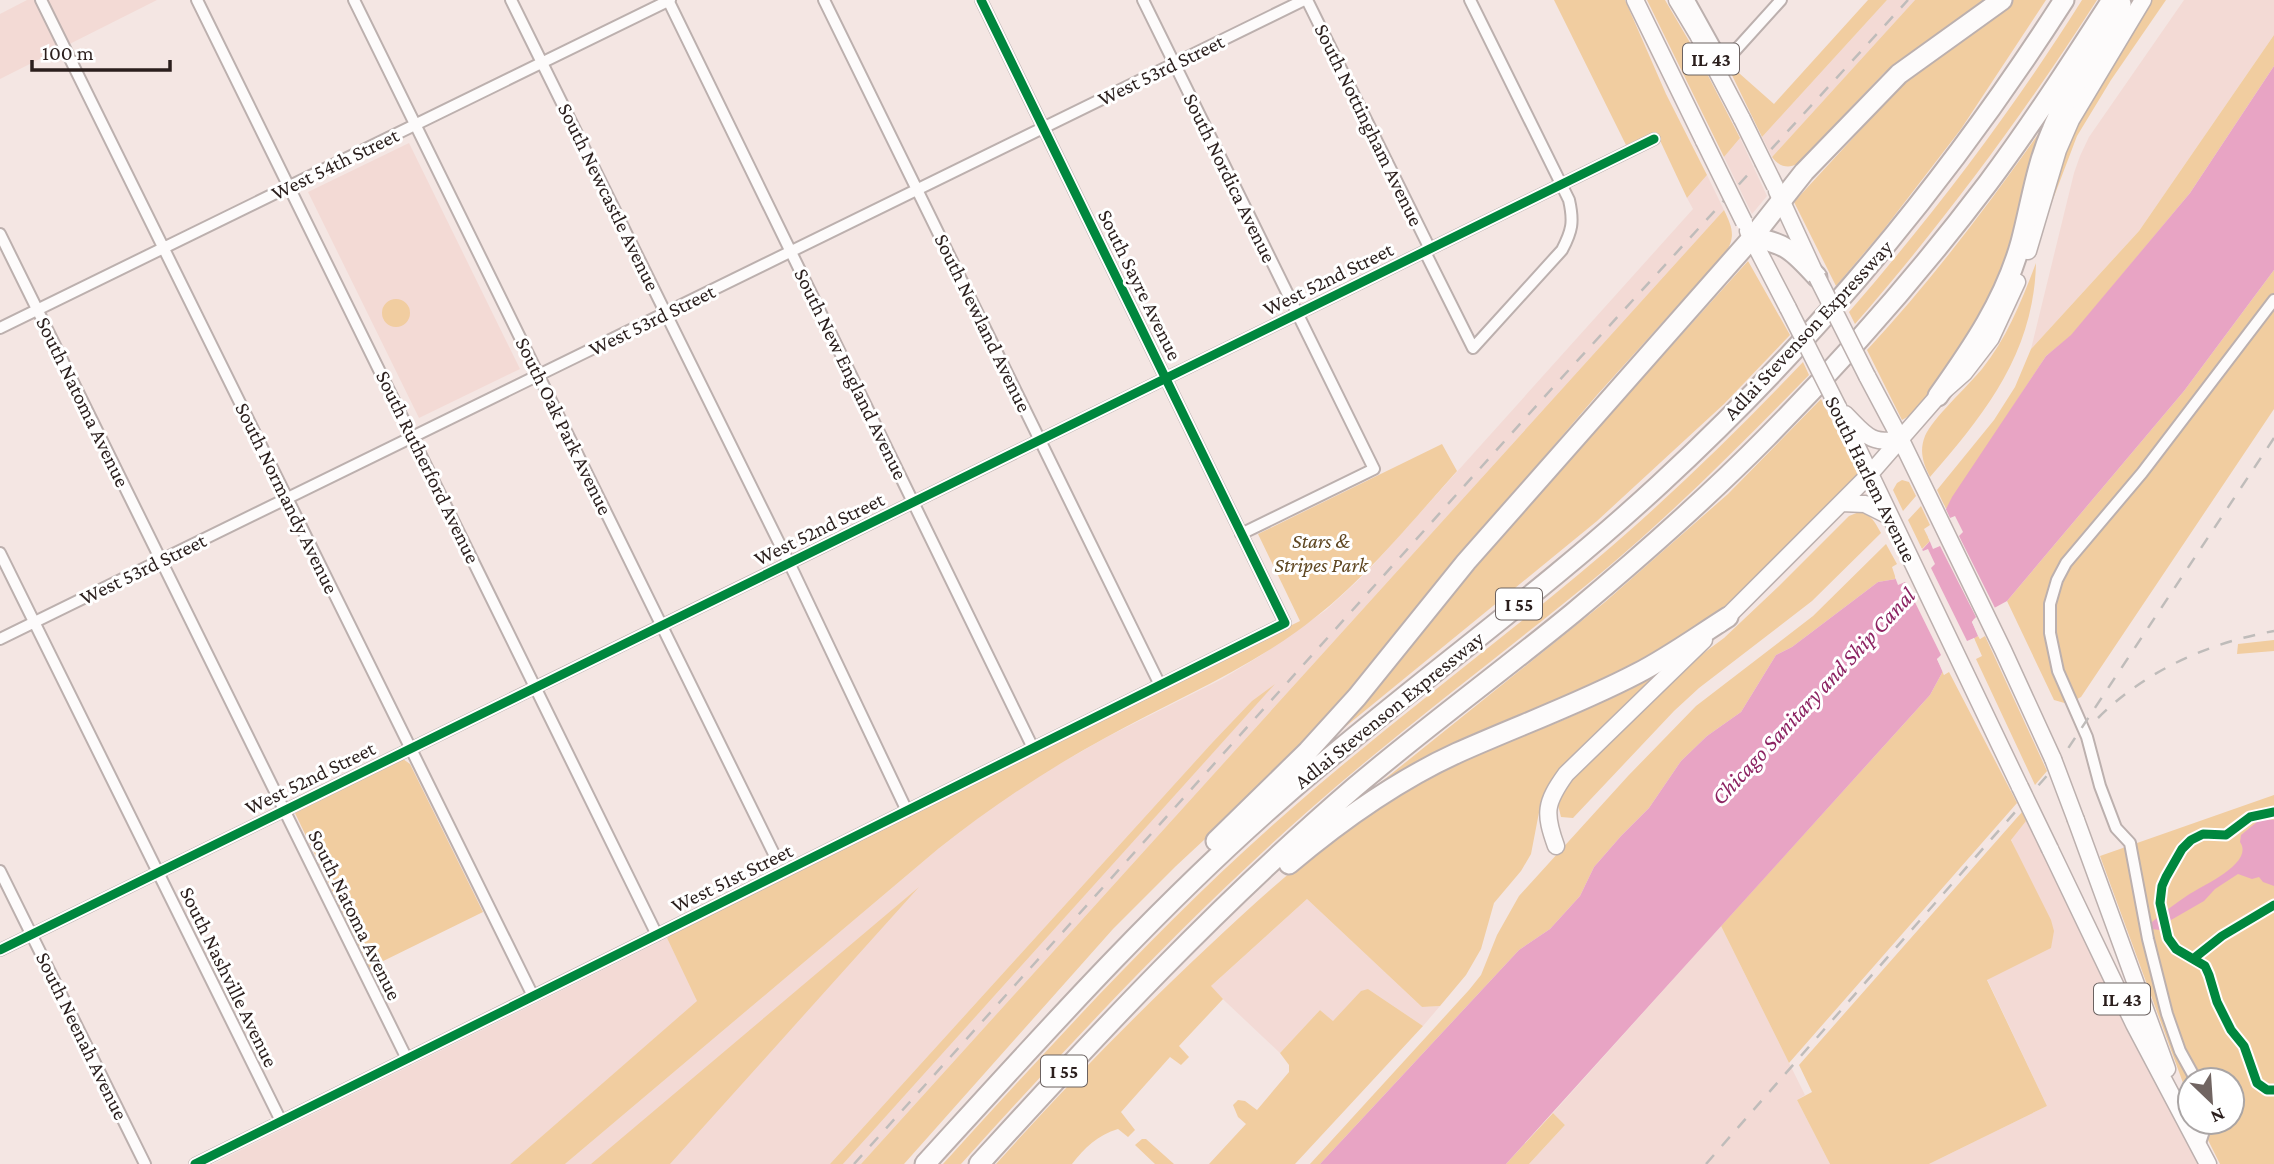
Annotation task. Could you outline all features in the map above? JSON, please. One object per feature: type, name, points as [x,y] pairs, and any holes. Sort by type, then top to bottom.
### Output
[{"type":"highway","points":[[1074,1000],[1138,917],[1308,751],[1349,706],[1748,230],[1783,181],[1899,74],[2002,0]]},
{"type":"highway","name":"Adlai Stevenson Expressway","points":[[925,1164],[1074,1000],[1207,866],[1357,734],[1564,568],[1707,440],[1800,344],[1889,243],[1993,107],[2064,0]]},
{"type":"highway","name":"Adlai Stevenson Expressway","points":[[979,1164],[1150,979],[1265,868],[1356,786],[1572,613],[1685,516],[1766,438],[1875,322],[1941,243],[2032,121],[2112,0]]},
{"type":"highway","points":[[1938,396],[1975,344],[2001,296],[2021,243],[2037,171],[2052,128],[2110,28],[2123,0]]},
{"type":"highway","points":[[1748,230],[1773,240],[1797,255],[1817,277]]},
{"type":"highway","points":[[1150,979],[1313,843],[1381,795],[1456,754],[1571,706],[1639,673],[1728,617]]},
{"type":"main road","name":"South Harlem Avenue","points":[[1635,0],[1838,407],[2134,1024],[2208,1164]]},
{"type":"main road","name":"South Harlem Avenue","points":[[1677,0],[1783,181],[1817,277],[1901,440],[2037,722],[2076,820],[2164,1062],[2199,1146]]},
{"type":"main road","points":[[1556,846],[1546,820],[1548,805],[1560,782],[1842,503],[1938,396],[1964,373],[1991,338],[2025,260],[2057,150],[2089,89],[2143,0]]},
{"type":"main road","points":[[1838,407],[1868,437],[1883,442],[1901,440]]},
{"type":"main road","points":[[1842,503],[1865,504],[1889,516]]},
{"type":"street","name":"South Normandy Avenue","points":[[41,0],[533,996]]},
{"type":"street","name":"South Rutherford Avenue","points":[[197,0],[657,935]]},
{"type":"street","name":"South Oak Park Avenue","points":[[354,0],[774,853]]},
{"type":"street","name":"South Newcastle Avenue","points":[[511,0],[789,563],[907,811]]},
{"type":"street","name":"West 54th Street","points":[[0,328],[669,0]]},
{"type":"street","name":"South New England Avenue","points":[[669,0],[1033,748]]},
{"type":"street","name":"South Newland Avenue","points":[[824,0],[1160,685]]},
{"type":"street","name":"South Sayre Avenue","points":[[981,0],[1285,623]]},
{"type":"street","name":"South Nordica Avenue","points":[[1143,0],[1374,469],[1241,534]]},
{"type":"street","name":"West 53rd Street","points":[[0,639],[1306,0]]},
{"type":"street","name":"South Nottingham Avenue","points":[[1306,0],[1473,348],[1562,250],[1571,232],[1572,214],[1561,185]]},
{"type":"street","points":[[1469,0],[1561,185]]},
{"type":"street","points":[[1689,0],[1724,63],[1781,0]]},
{"type":"street","name":"West 52nd Street","points":[[0,950],[1654,139]]},
{"type":"street","name":"South Natoma Avenue","points":[[0,234],[407,1059]]},
{"type":"street","points":[[2188,1066],[2166,1014],[2148,939],[2130,843],[2116,828],[2087,737],[2058,671],[2050,633],[2050,604],[2057,580],[2066,563],[2141,472],[2274,300]]},
{"type":"street","name":"South Nashville Avenue","points":[[0,553],[281,1122]]},
{"type":"street","name":"West 51st Street","points":[[195,1164],[1285,623]]},
{"type":"street","name":"South Neenah Avenue","points":[[0,871],[145,1164]]},
{"type":"street","points":[[2199,1146],[2202,1136]]},
{"type":"shaded area","points":[[27,0],[157,0],[0,79],[0,14]]},
{"type":"shaded area","points":[[1887,0],[1915,0],[1772,157],[1762,137]]},
{"type":"shaded area","points":[[2184,0],[2274,0],[2274,35],[2139,231],[2031,349],[2080,156],[2089,137]]},
{"type":"shaded area","points":[[1740,138],[1767,196],[1752,214],[1724,157]]},
{"type":"shaded area","points":[[409,143],[520,369],[419,418],[308,192]]},
{"type":"shaded area","points":[[1707,175],[1724,210],[861,1164],[843,1164],[1273,686],[1211,744],[830,1164],[565,1164],[938,849],[987,811],[1026,783],[1107,737],[1222,679],[1326,610],[1366,573],[1693,209],[1687,198]]},
{"type":"shaded area","points":[[2026,821],[2176,1119],[2176,1136],[2184,1136],[2198,1164],[1929,1164],[2047,1106],[1987,979],[2017,853],[2011,839]]},
{"type":"shaded area","points":[[1307,899],[1422,1007],[1440,1006],[1423,1026],[1368,989],[1333,1021],[1320,1010],[1280,1053],[1210,987]]},
{"type":"shaded area","points":[[1721,926],[1805,1095],[1797,1100],[1830,1164],[1529,1164],[1565,1125],[1553,1113]]},
{"type":"shaded area","points":[[667,938],[698,1001],[510,1164],[213,1164]]},
{"type":"green space","points":[[1554,0],[1625,0],[1666,94],[1707,175],[1687,198],[1656,132],[1626,145]]},
{"type":"green space","points":[[1647,0],[1665,0],[1699,58],[1740,138],[1724,157]]},
{"type":"green space","points":[[1868,0],[1887,0],[1762,137],[1729,69],[1731,66],[1774,104]]},
{"type":"green space","points":[[1915,0],[1988,0],[1884,73],[1797,164],[1783,166],[1777,163],[1772,157]]},
{"type":"green space","points":[[2013,0],[2046,0],[1961,129],[1881,233],[1836,286],[1794,202],[1900,87]]},
{"type":"green space","points":[[2082,0],[2097,0],[1982,166],[1855,324],[1849,312],[1972,160]]},
{"type":"green space","points":[[2150,0],[2166,0],[2111,80],[2077,136],[2047,215],[2055,185],[2076,130]]},
{"type":"green space","points":[[2274,35],[2274,66],[2190,193],[2071,336],[2046,356],[1946,509],[1937,490],[1994,420],[2015,387],[2031,349],[2139,231]]},
{"type":"green space","points":[[2041,130],[2029,166],[2011,249],[1997,286],[1940,382],[1916,412],[1902,420],[1867,350],[1958,243]]},
{"type":"green space","points":[[1724,210],[1732,231],[1726,252],[1597,395],[1492,518],[1349,695],[1247,800],[1113,929],[904,1164],[861,1164]]},
{"type":"green space","points":[[1748,261],[1790,335],[1724,404],[1597,521],[1334,736],[1494,543]]},
{"type":"green space","points":[[2036,263],[2033,295],[2016,353],[1988,405],[1930,477],[1923,457],[1925,436],[1999,345]]},
{"type":"green space","points":[[2274,270],[2274,409],[2081,697],[2068,704],[2054,700],[2007,601],[2184,391]]},
{"type":"green space","points":[[396,299],[406,303],[410,313],[406,323],[396,327],[386,323],[382,313],[386,303]]},
{"type":"green space","points":[[1803,362],[1809,375],[1685,498],[1607,568],[1308,811],[1217,895],[1130,983],[961,1164],[943,1164],[1112,981],[1245,851],[1328,777],[1625,535],[1703,463]]},
{"type":"green space","points":[[1821,399],[1859,474],[1806,532],[1742,592],[1640,666],[1370,791],[1605,602],[1728,494]]},
{"type":"green space","name":"Stars & Stripes Park","points":[[1442,444],[1457,471],[1361,577],[1319,615],[1250,662],[1083,750],[978,818],[565,1164],[510,1164],[697,1001],[667,938],[680,928],[1300,621],[1258,534]]},
{"type":"green space","points":[[1902,480],[1909,482],[1916,496],[1903,511],[1893,490]]},
{"type":"green space","points":[[1921,506],[1930,525],[1924,529],[1930,541],[1922,549],[1908,520]]},
{"type":"green space","points":[[1859,512],[1870,517],[1881,533],[1812,601],[1699,688],[1674,711],[1573,818],[1561,817],[1558,805],[1570,777],[1689,664],[1724,638],[1849,516]]},
{"type":"green space","points":[[1886,544],[1897,564],[1892,567],[1896,579],[1878,582],[1792,647],[1776,655],[1741,712],[1707,736],[1681,761],[1649,808],[1594,867],[1580,896],[1550,929],[1519,950],[1320,1164],[1310,1164],[1469,990],[1481,975],[1497,935],[1519,896],[1628,776],[1696,706],[1813,616]]},
{"type":"green space","points":[[1978,636],[1980,639],[1985,636],[2047,771],[2035,785],[1976,659],[1982,656],[1974,638]]},
{"type":"green space","points":[[2274,640],[2274,651],[2237,654],[2238,644]]},
{"type":"green space","points":[[1943,671],[1944,675],[1949,672],[2017,803],[1789,1063],[1721,926],[1930,695]]},
{"type":"green space","points":[[1652,677],[1655,682],[1560,775],[1541,802],[1531,854],[1521,871],[1494,903],[1481,949],[1466,975],[1440,1006],[1422,1007],[1307,899],[1211,986],[1223,999],[1179,1046],[1189,1057],[1181,1065],[1170,1057],[1121,1112],[1135,1130],[1128,1137],[1118,1129],[1104,1135],[1087,1147],[1072,1164],[996,1164],[1101,1051],[1183,970],[1258,901],[1331,840],[1384,803],[1429,777],[1573,716]]},
{"type":"green space","points":[[1275,684],[843,1164],[830,1164],[1211,744],[1252,701]]},
{"type":"green space","points":[[403,759],[410,764],[483,912],[369,968],[295,813]]},
{"type":"green space","points":[[2274,795],[2274,1164],[2220,1164],[2206,1136],[2246,1136],[2246,1066],[2177,1066],[2100,856]]},
{"type":"green space","points":[[2022,812],[2026,821],[2011,840],[2051,920],[2054,931],[2051,948],[1987,980],[2047,1106],[1929,1164],[1830,1164],[1797,1100],[1812,1092],[1799,1065]]},
{"type":"green space","points":[[919,887],[670,1164],[591,1164]]},
{"type":"green space","points":[[1368,989],[1423,1026],[1295,1164],[1209,1164],[1246,1124],[1238,1117],[1233,1105],[1238,1100],[1245,1101],[1257,1110],[1289,1072],[1289,1065],[1280,1053],[1320,1010],[1333,1021],[1361,991]]},
{"type":"green space","points":[[1553,1113],[1565,1125],[1529,1164],[1506,1164]]},
{"type":"green space","points":[[1146,1139],[1174,1164],[1155,1164],[1135,1145]]},
{"type":"water","name":"Chicago Sanitary and Ship Canal","points":[[2274,66],[2274,270],[2184,391],[2007,601],[1974,619],[1972,622],[1978,636],[1937,659],[1943,671],[1930,695],[1506,1164],[1320,1164],[1519,950],[1550,929],[1580,896],[1594,867],[1649,808],[1681,761],[1707,736],[1741,712],[1776,655],[1792,647],[1878,582],[1896,579],[1930,541],[1952,497],[2046,356],[2071,335],[2190,193]]},
{"type":"water","points":[[2274,820],[2274,886],[2263,882],[2259,877],[2252,879],[2238,874],[2215,889],[2204,901],[2171,920],[2160,930],[2151,929],[2152,922],[2166,911],[2234,866],[2243,850],[2241,835],[2258,821]]},
{"type":"pier","points":[[1944,505],[1950,518],[1955,516],[1963,532],[1959,536],[1995,608],[2001,606],[2002,609],[1976,622],[1982,635],[1980,639],[1972,622],[1976,617],[1940,546],[1933,549],[1928,537]]},
{"type":"pier","points":[[1920,546],[1923,551],[1928,549],[1935,564],[1931,568],[1967,641],[1974,638],[1975,641],[1941,660],[1946,670],[1944,675],[1937,659],[1941,655],[1905,582],[1898,585],[1895,577]]},
{"type":"railway","points":[[854,1164],[1556,384],[1908,0]]},
{"type":"railway","points":[[1706,1164],[2059,762],[2274,438]]},
{"type":"railway","points":[[2098,718],[2137,686],[2180,661],[2226,643],[2274,631]]},
{"type":"cycle path","points":[[195,1164],[1285,623],[981,0]]},
{"type":"cycle path","points":[[0,950],[1654,139]]},
{"type":"cycle path","points":[[2274,812],[2250,817],[2226,835],[2203,834],[2191,840],[2182,849],[2166,877],[2160,903],[2168,938],[2176,949],[2193,959],[2222,936],[2274,905]]},
{"type":"cycle path","points":[[2193,959],[2205,966],[2217,1002],[2231,1030],[2244,1046],[2257,1083],[2267,1090],[2274,1090]]}]
